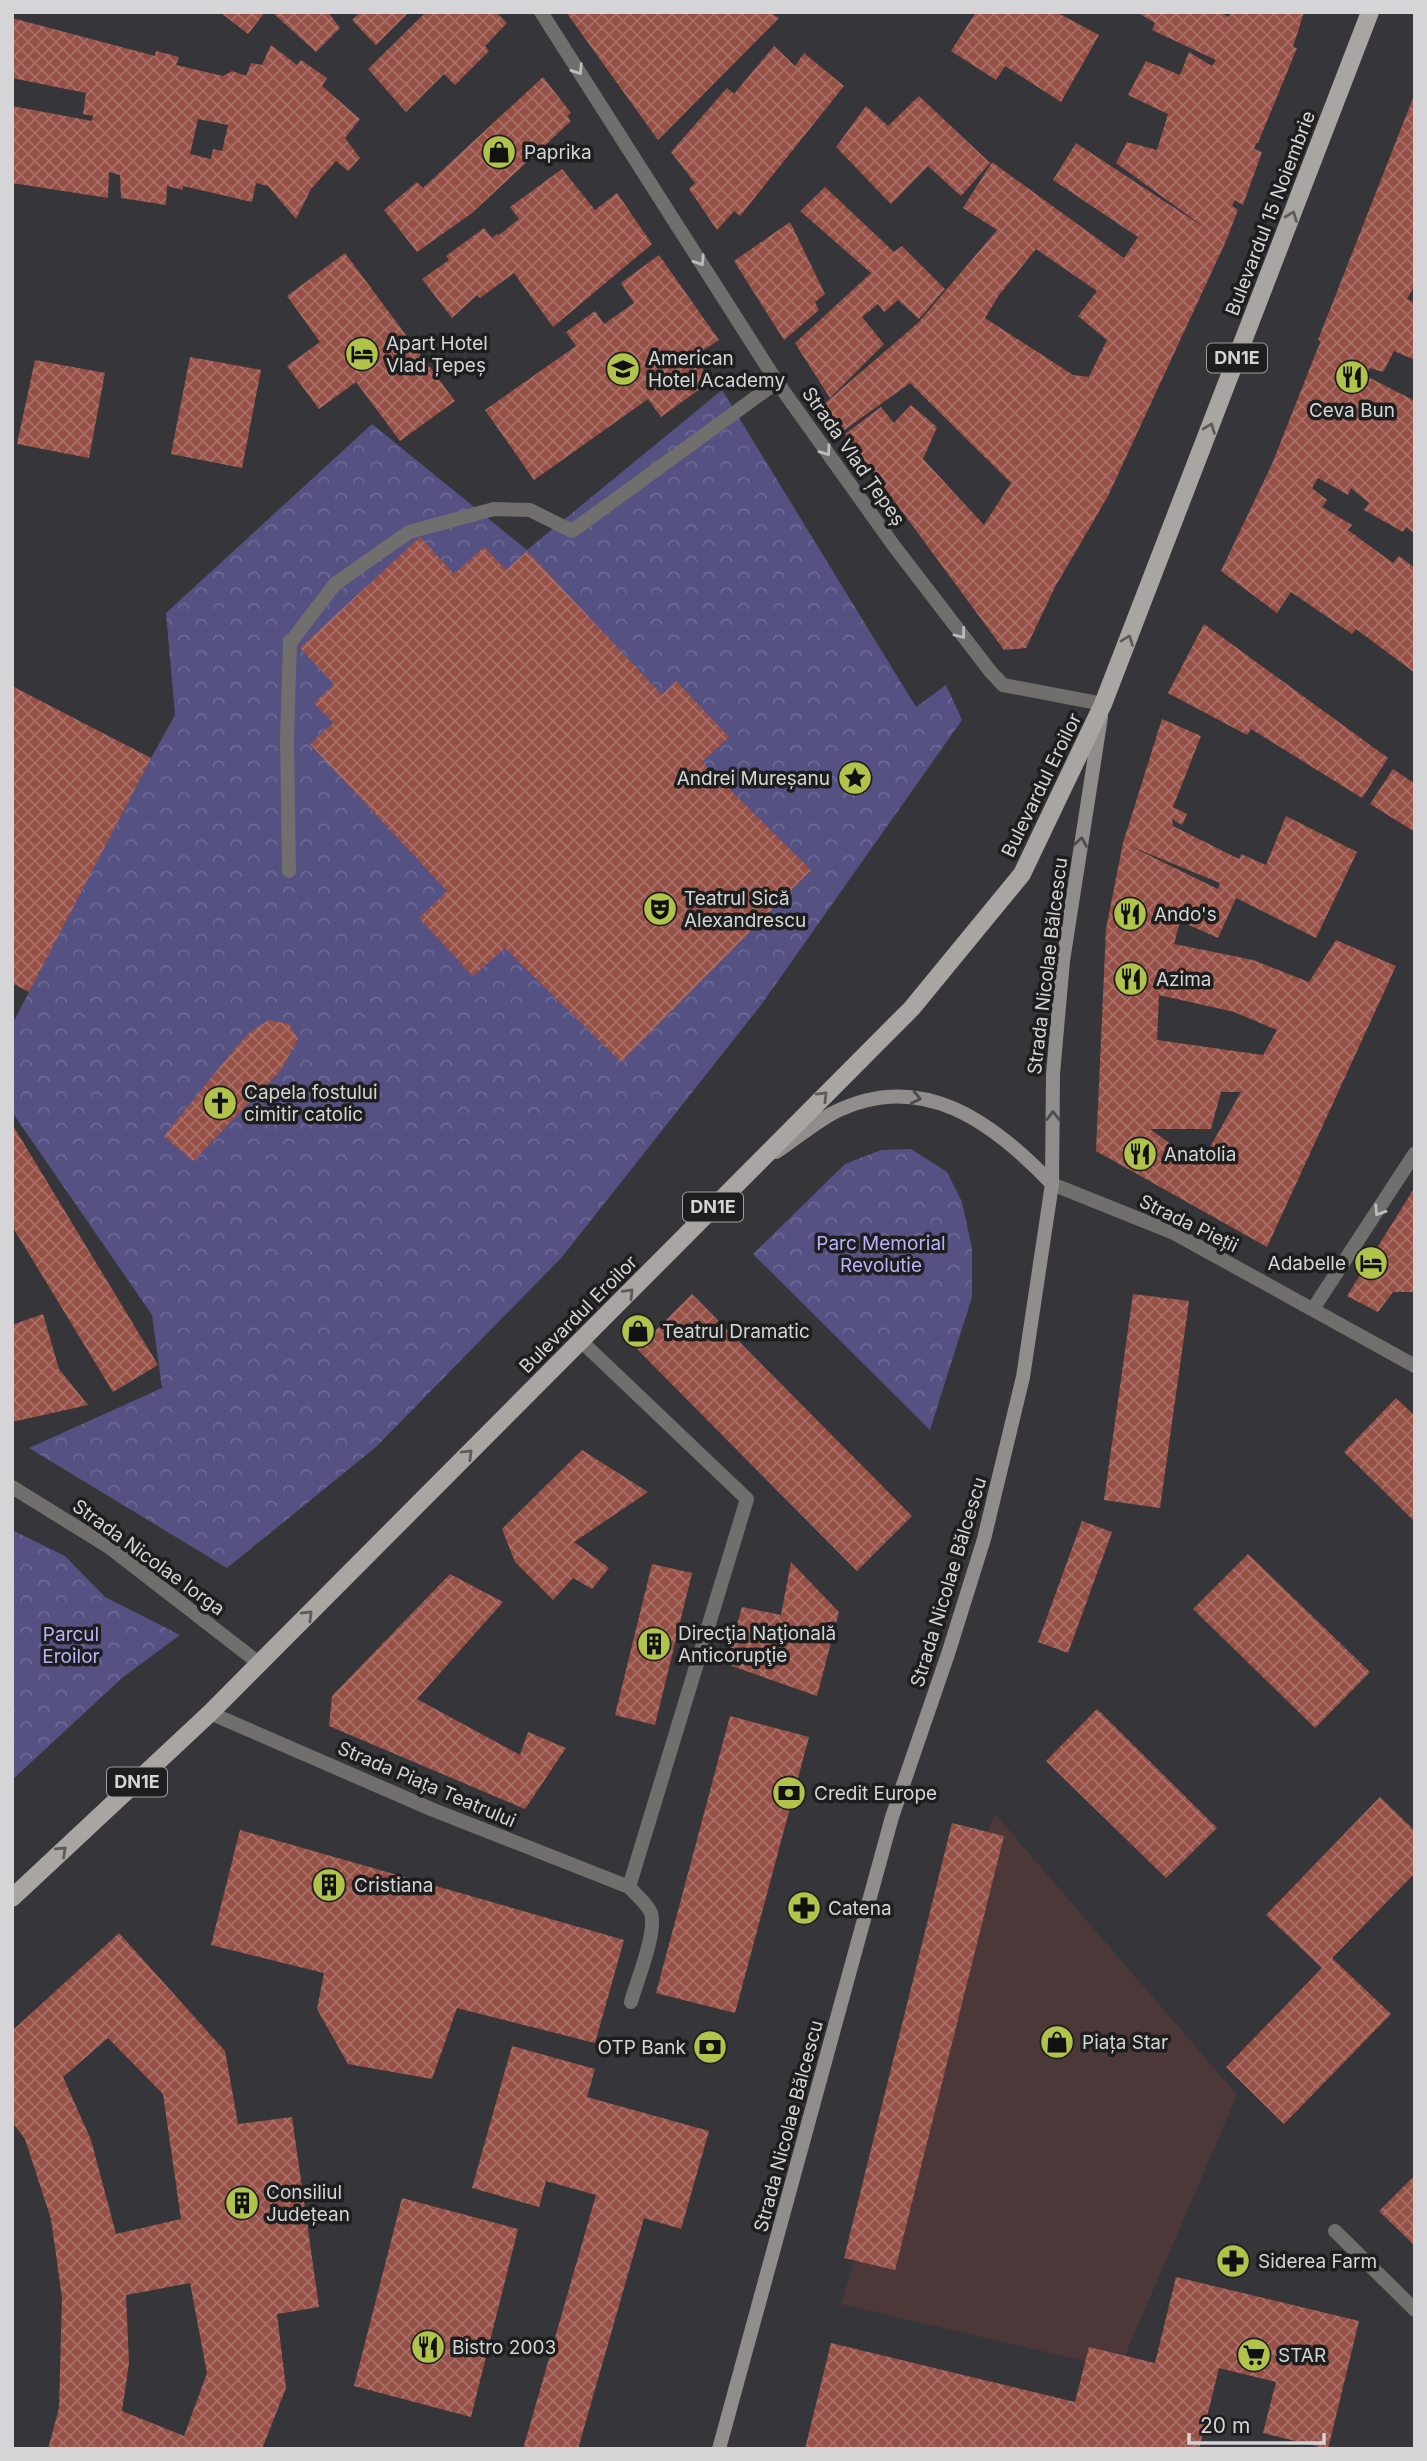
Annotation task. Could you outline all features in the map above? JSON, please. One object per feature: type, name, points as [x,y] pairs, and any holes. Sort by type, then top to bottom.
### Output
[{"type":"main road","name":"Bulevardul 15 Noiembrie","points":[[1103,704],[1370,12]]},
{"type":"main road","name":"Bulevardul Eroilor","points":[[12,1898],[211,1713],[912,1008],[1022,874],[1103,704]]},
{"type":"street","name":"Strada Vlad Țepeș","points":[[541,12],[777,382],[962,636],[1003,685],[1103,704]]},
{"type":"street","points":[[289,871],[287,738],[290,643],[335,584],[408,532],[494,509],[530,510],[572,531],[777,382]]},
{"type":"street","name":"Strada Nicolae Bălcescu","points":[[719,2449],[892,1817],[984,1539],[1023,1377],[1052,1184],[1053,1074],[1063,961],[1103,704]]},
{"type":"street","points":[[746,1172],[833,1113],[876,1098],[908,1095],[975,1117],[1025,1156],[1052,1184]]},
{"type":"street","points":[[1314,1309],[1415,1153]]},
{"type":"street","name":"Strada Pieții","points":[[1052,1184],[1174,1233],[1415,1366]]},
{"type":"street","points":[[581,1341],[747,1499],[629,1887],[645,1904],[650,1913],[652,1928],[631,2002]]},
{"type":"street","name":"Strada Nicolae Iorga","points":[[12,1488],[109,1547],[260,1664]]},
{"type":"street","name":"Strada Piața Teatrului","points":[[211,1713],[431,1809],[629,1887]]},
{"type":"street","points":[[1335,2231],[1415,2310]]},
{"type":"shaded area","name":"Piața Star","points":[[994,1813],[1237,2095],[1119,2369],[841,2304]]},
{"type":"green space","points":[[722,390],[916,707],[946,685],[962,720],[761,1005],[562,1257],[376,1447],[227,1568],[29,1448],[162,1388],[152,1315],[12,1112],[12,1025],[125,805],[175,715],[166,613],[372,424],[527,550]]},
{"type":"green space","name":"Parc Memorial Revolutie","points":[[911,1149],[947,1172],[962,1202],[972,1248],[972,1297],[930,1430],[753,1254],[845,1164],[881,1150]]},
{"type":"green space","name":"Parcul Eroilor","points":[[12,1530],[65,1556],[105,1597],[180,1635],[122,1678],[12,1780]]},
{"type":"building","points":[[220,12],[265,12],[248,34]]},
{"type":"building","points":[[272,12],[328,12],[340,28],[316,52]]},
{"type":"building","points":[[360,12],[409,12],[376,45],[352,20]]},
{"type":"building","points":[[426,12],[496,12],[507,23],[485,46],[489,51],[455,85],[444,74],[406,112],[368,69]]},
{"type":"building","points":[[566,12],[769,12],[779,18],[658,140]]},
{"type":"building","points":[[976,12],[1056,12],[1099,35],[1061,102],[1005,66],[996,80],[951,51]]},
{"type":"building","points":[[1137,12],[1220,12],[1229,17],[1231,12],[1304,12],[1293,47],[1297,48],[1254,149],[1262,152],[1243,205],[1235,200],[1232,206],[1238,210],[1226,241],[1108,496],[1055,587],[1026,648],[1004,650],[845,434],[881,407],[894,423],[911,405],[937,427],[923,459],[984,525],[1011,483],[910,383],[843,431],[824,404],[919,322],[997,230],[963,208],[992,162],[1124,258],[1138,237],[1053,180],[1076,143],[1208,230],[1116,163],[1127,142],[1157,150],[1168,114],[1128,95],[1146,61],[1180,75],[1189,52],[1212,66],[1216,60],[1152,30],[1155,23]],"holes":[[[1036,249],[1097,291],[1078,316],[1107,340],[1089,377],[1073,375],[985,318],[999,295]]]},
{"type":"building","points":[[12,18],[155,56],[156,51],[179,57],[176,65],[223,76],[232,71],[246,76],[251,63],[262,65],[271,45],[297,65],[301,60],[327,78],[322,86],[360,119],[345,138],[360,158],[348,171],[336,161],[311,189],[296,219],[268,186],[256,183],[252,202],[183,186],[183,190],[167,186],[166,205],[121,198],[120,175],[109,172],[108,198],[12,183],[12,106],[92,121],[93,116],[83,114],[86,93],[12,78]],"holes":[[[198,119],[228,125],[222,151],[213,149],[211,159],[190,154]]]},
{"type":"building","points":[[774,46],[795,66],[804,53],[844,86],[740,216],[734,211],[717,230],[689,189],[695,183],[671,152],[727,88],[734,94]]},
{"type":"building","name":"Paprika","points":[[543,77],[571,113],[567,116],[571,121],[472,213],[417,252],[384,210],[417,182],[423,188]]},
{"type":"building","points":[[1415,93],[1415,285],[1407,299],[1415,303],[1415,360],[1394,351],[1383,372],[1370,368],[1366,376],[1415,401],[1415,534],[1406,527],[1403,532],[1364,510],[1369,503],[1351,488],[1348,495],[1318,478],[1312,488],[1327,500],[1322,507],[1352,525],[1348,530],[1393,563],[1399,556],[1415,568],[1415,673],[1356,629],[1352,634],[1291,592],[1277,613],[1221,571],[1272,464]]},
{"type":"building","points":[[919,96],[990,163],[961,196],[928,166],[891,204],[836,147],[866,106],[888,126]]},
{"type":"building","points":[[562,169],[595,210],[617,193],[652,244],[553,327],[514,273],[480,298],[477,295],[452,318],[422,279],[449,260],[446,256],[484,228],[492,238],[499,235],[519,219],[510,207]]},
{"type":"building","points":[[825,187],[894,252],[902,246],[945,289],[919,319],[898,300],[884,312],[878,304],[862,317],[884,344],[830,398],[795,343],[871,273],[800,211]]},
{"type":"building","points":[[790,222],[825,294],[815,302],[819,310],[784,340],[734,261]]},
{"type":"building","name":"Apart Hotel Vlad Țepeș","points":[[345,253],[455,401],[400,441],[356,382],[319,409],[287,366],[320,342],[287,296]]},
{"type":"building","name":"American Hotel Academy","points":[[659,255],[719,340],[694,356],[711,381],[661,417],[648,399],[534,480],[485,410],[576,346],[566,332],[595,311],[604,324],[634,303],[621,283]]},
{"type":"building","points":[[190,357],[261,370],[242,468],[171,454]]},
{"type":"building","points":[[35,360],[105,373],[89,458],[17,444]]},
{"type":"building","points":[[420,537],[454,574],[484,547],[506,570],[527,551],[662,695],[676,681],[729,737],[702,762],[811,870],[621,1062],[505,948],[473,976],[419,918],[447,891],[310,744],[333,723],[314,703],[334,684],[300,648]]},
{"type":"building","points":[[1204,624],[1388,758],[1362,798],[1251,729],[1247,735],[1168,693]]},
{"type":"building","points":[[12,686],[151,758],[29,992],[12,983]]},
{"type":"building","points":[[1162,719],[1201,736],[1173,807],[1187,814],[1182,825],[1172,819],[1173,826],[1239,859],[1241,854],[1266,865],[1286,816],[1357,852],[1316,938],[1236,898],[1218,938],[1180,921],[1174,944],[1253,960],[1309,982],[1336,940],[1396,966],[1267,1247],[1096,1151],[1106,929],[1123,843]],"holes":[[[1130,846],[1220,883],[1218,889],[1228,894]],[[1159,995],[1234,1012],[1277,1030],[1263,1055],[1157,1040]],[[1221,1092],[1241,1092],[1200,1165],[1150,1129],[1211,1129]]]},
{"type":"building","points":[[1393,769],[1415,784],[1415,832],[1370,804]]},
{"type":"building","name":"Capela fostului cimitir catolic","points":[[269,1020],[289,1024],[298,1039],[281,1070],[193,1161],[164,1136],[237,1046],[250,1032]]},
{"type":"building","points":[[12,1124],[158,1365],[113,1392],[12,1226]]},
{"type":"building","points":[[1415,1187],[1415,1292],[1393,1292],[1378,1312],[1347,1296]]},
{"type":"building","points":[[692,1294],[912,1516],[857,1571],[637,1349]]},
{"type":"building","points":[[1133,1294],[1189,1301],[1160,1508],[1104,1500]]},
{"type":"building","points":[[43,1314],[59,1369],[88,1405],[12,1422],[12,1325]]},
{"type":"building","points":[[1396,1398],[1415,1416],[1415,1522],[1344,1452]]},
{"type":"building","points":[[582,1450],[648,1492],[574,1542],[609,1568],[592,1589],[573,1578],[553,1600],[515,1562],[502,1529]]},
{"type":"building","points":[[1082,1521],[1112,1532],[1068,1653],[1038,1642]]},
{"type":"building","points":[[1248,1554],[1370,1672],[1315,1728],[1193,1609]]},
{"type":"building","points":[[791,1562],[839,1612],[817,1696],[726,1664],[742,1607],[781,1615]]},
{"type":"building","name":"Direcţia Naţională Anticorupţie","points":[[652,1564],[692,1573],[655,1725],[615,1715]]},
{"type":"building","points":[[450,1574],[503,1602],[417,1699],[520,1755],[528,1732],[566,1748],[525,1809],[329,1726],[332,1696]]},
{"type":"building","points":[[1097,1709],[1217,1828],[1166,1878],[1046,1761]]},
{"type":"building","points":[[730,1716],[809,1737],[735,2013],[656,1993]]},
{"type":"building","points":[[1380,1797],[1415,1831],[1415,1873],[1332,1958],[1391,2014],[1284,2124],[1226,2067],[1322,1968],[1266,1915]]},
{"type":"building","points":[[952,1823],[1004,1836],[895,2270],[844,2258]]},
{"type":"building","name":"Cristiana","points":[[240,1830],[624,1940],[595,2043],[457,2008],[432,2079],[348,2064],[317,2009],[324,1973],[211,1945]]},
{"type":"building","name":"Consiliul Județean","points":[[119,1933],[225,2051],[238,2124],[292,2117],[319,2307],[277,2314],[286,2388],[262,2449],[48,2449],[59,2408],[62,2298],[51,2219],[25,2139],[12,2122],[12,2031]],"holes":[[[108,2038],[163,2094],[181,2219],[116,2234],[91,2140],[63,2077]],[[190,2283],[207,2373],[184,2436],[122,2411],[129,2363],[126,2295]]]},
{"type":"building","points":[[512,2046],[595,2069],[587,2097],[709,2131],[681,2229],[644,2218],[578,2449],[523,2449],[596,2195],[546,2181],[539,2207],[472,2188]]},
{"type":"building","points":[[1415,2175],[1415,2246],[1379,2211]]},
{"type":"building","points":[[402,2198],[518,2229],[471,2417],[354,2386]]},
{"type":"building","name":"STAR","points":[[1176,2277],[1359,2321],[1328,2449],[1263,2433],[1276,2382],[1219,2368],[1199,2449],[805,2449],[831,2343],[1075,2402],[1089,2347],[1155,2363]]},
{"type":"place","name":"Paprika","points":[[499,152]]},
{"type":"place","name":"Apart Hotel Vlad Țepeș","points":[[362,354]]},
{"type":"place","name":"American Hotel Academy","points":[[623,369]]},
{"type":"place","name":"Ceva Bun","points":[[1352,377]]},
{"type":"place","name":"Andrei Mureșanu","points":[[855,778]]},
{"type":"place","name":"Teatrul Sică Alexandrescu","points":[[660,909]]},
{"type":"place","name":"Ando's","points":[[1130,914]]},
{"type":"place","name":"Azima","points":[[1131,979]]},
{"type":"place","name":"Capela fostului cimitir catolic","points":[[220,1103]]},
{"type":"place","name":"Anatolia","points":[[1140,1154]]},
{"type":"place","name":"Adabelle","points":[[1371,1263]]},
{"type":"place","name":"Teatrul Dramatic","points":[[638,1331]]},
{"type":"place","name":"Direcţia Naţională Anticorupţie","points":[[654,1644]]},
{"type":"place","name":"Credit Europe","points":[[789,1793]]},
{"type":"place","name":"Cristiana","points":[[329,1885]]},
{"type":"place","name":"Catena","points":[[804,1908]]},
{"type":"place","name":"Piața Star","points":[[1057,2042]]},
{"type":"place","name":"OTP Bank","points":[[710,2047]]},
{"type":"place","name":"Consiliul Județean","points":[[242,2203]]},
{"type":"place","name":"Siderea Farm","points":[[1233,2261]]},
{"type":"place","name":"Bistro 2003","points":[[428,2347]]},
{"type":"place","name":"STAR","points":[[1254,2355]]}]
